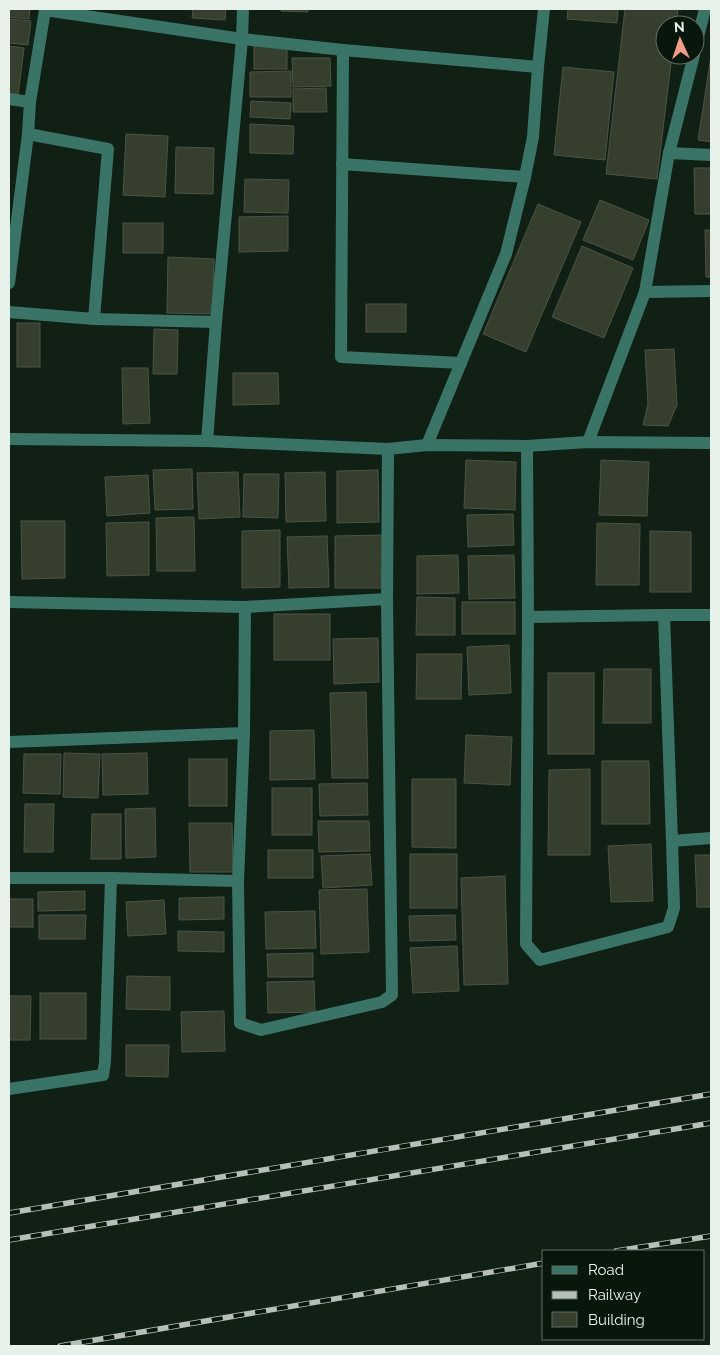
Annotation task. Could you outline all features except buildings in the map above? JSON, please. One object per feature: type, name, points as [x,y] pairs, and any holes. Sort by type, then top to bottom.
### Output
[{"type":"street","points":[[207,440],[242,39],[243,9]]},
{"type":"street","points":[[427,445],[506,254],[533,137],[544,9]]},
{"type":"street","points":[[9,284],[28,134],[30,102],[45,10],[242,39],[538,67]]},
{"type":"street","points":[[343,50],[341,357],[461,364]]},
{"type":"street","points":[[588,442],[645,292],[670,153],[692,65]]},
{"type":"street","points":[[9,99],[30,102]]},
{"type":"street","points":[[28,134],[108,148],[94,318]]},
{"type":"street","points":[[670,153],[711,155]]},
{"type":"street","points":[[342,164],[525,177]]},
{"type":"street","points":[[645,292],[711,291]]},
{"type":"street","points":[[9,312],[94,318],[216,322]]},
{"type":"street","points":[[9,439],[207,440],[388,449],[427,445],[527,446],[588,442],[711,443]]},
{"type":"street","points":[[527,446],[526,944],[540,960],[668,927],[674,908],[664,615]]},
{"type":"street","points":[[245,607],[244,733],[238,882],[240,1023],[260,1030],[382,1002],[392,995],[387,600],[388,449]]},
{"type":"street","points":[[9,602],[245,607],[387,600]]},
{"type":"street","points":[[528,617],[711,615]]},
{"type":"street","points":[[9,742],[244,733]]},
{"type":"street","points":[[672,841],[711,838]]},
{"type":"street","points":[[9,878],[111,878],[238,882]]},
{"type":"street","points":[[9,1089],[103,1075],[106,1062],[111,878]]},
{"type":"railway","points":[[9,1213],[711,1094]]},
{"type":"railway","points":[[9,1240],[711,1123]]},
{"type":"railway","points":[[622,1250],[711,1236]]},
{"type":"railway","points":[[60,1346],[542,1263]]}]
